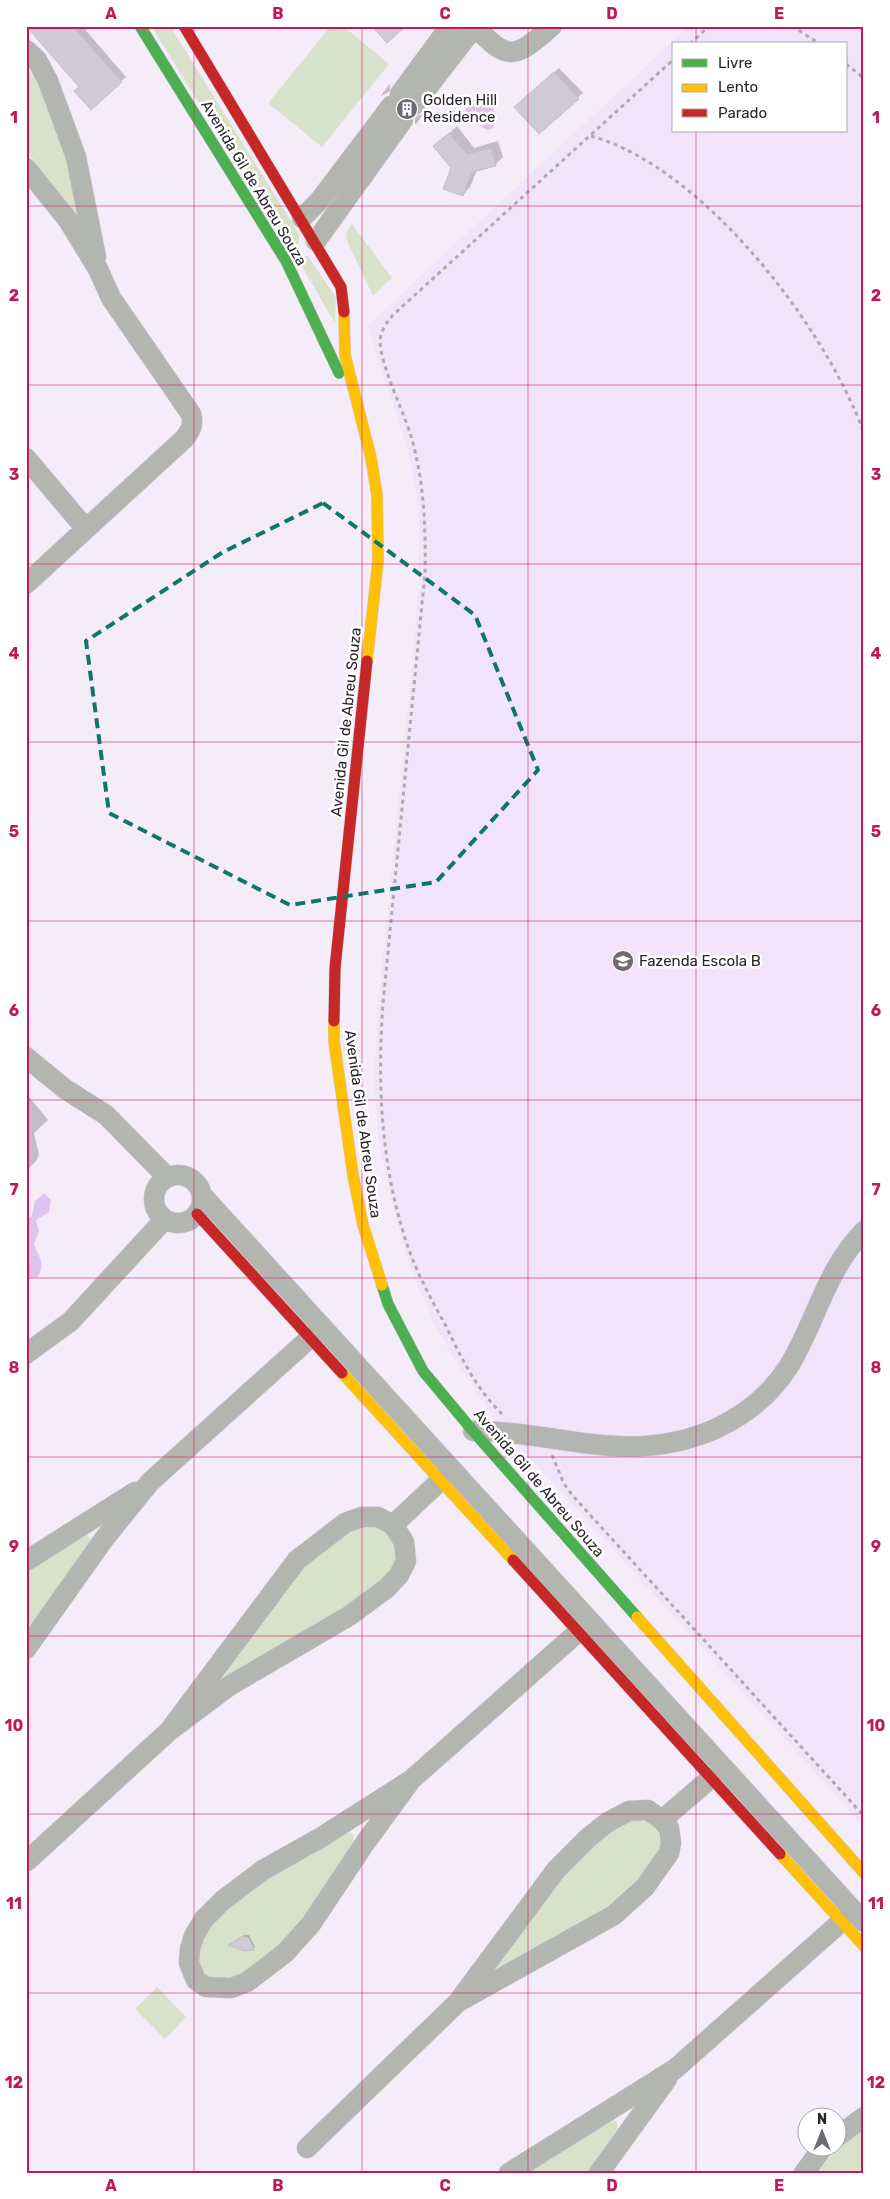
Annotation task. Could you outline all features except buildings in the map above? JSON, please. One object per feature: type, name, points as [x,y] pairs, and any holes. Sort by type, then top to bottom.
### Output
[{"type":"street","name":"Avenida Gil de Abreu Souza","points":[[140,26],[304,249],[337,276],[344,294],[343,343],[358,415]]},
{"type":"street","name":"Avenida Gil de Abreu Souza","points":[[184,26],[302,218],[304,249],[358,415],[374,473],[378,512],[378,561],[335,968],[334,1041],[362,1225],[388,1304],[423,1371],[473,1431],[864,1872]]},
{"type":"street","points":[[304,249],[335,226],[395,141],[401,111],[450,26]]},
{"type":"street","points":[[302,218],[401,111],[475,26],[499,50],[510,52],[522,50],[552,26]]},
{"type":"street","points":[[26,50],[37,60],[48,81],[76,157],[98,269]]},
{"type":"street","points":[[26,168],[68,220],[98,269],[111,298],[191,414],[193,422],[191,431],[184,439],[26,584]]},
{"type":"street","points":[[68,220],[88,211]]},
{"type":"street","points":[[26,458],[86,529]]},
{"type":"street","points":[[26,1057],[65,1088],[66,1101],[108,1131],[162,1181]]},
{"type":"street","points":[[182,1175],[189,1178],[200,1188],[200,1205],[192,1219],[179,1224],[164,1220],[158,1214],[153,1200],[162,1181],[182,1175]]},
{"type":"street","points":[[200,1205],[311,1337],[864,1946]]},
{"type":"street","points":[[200,1205],[864,1922]]},
{"type":"street","points":[[26,1354],[71,1321],[164,1220]]},
{"type":"street","points":[[473,1431],[503,1432],[578,1444],[654,1446],[701,1435],[739,1417],[756,1404],[782,1377],[793,1359],[833,1272],[843,1255],[864,1231]]},
{"type":"street","points":[[26,1649],[104,1539],[150,1482],[311,1337]]},
{"type":"street","points":[[393,1525],[441,1480]]},
{"type":"street","points":[[26,1561],[150,1482]]},
{"type":"street","points":[[27,1861],[169,1731],[229,1686],[349,1616],[387,1588],[406,1562],[404,1542],[393,1525],[378,1517],[362,1517],[344,1523],[297,1560],[169,1731]]},
{"type":"street","points":[[91,1520],[104,1539]]},
{"type":"street","points":[[411,1780],[311,1924],[285,1953],[247,1982],[231,1988],[206,1987],[196,1980],[189,1963],[190,1949],[194,1936],[204,1919],[222,1901],[263,1870],[344,1823],[411,1780],[578,1632]]},
{"type":"street","points":[[216,1670],[229,1686]]},
{"type":"street","points":[[662,1820],[711,1778]]},
{"type":"street","points":[[308,2148],[458,2002],[489,1963],[556,1870],[595,1832],[608,1822],[636,1810],[648,1810],[662,1820],[669,1828],[671,1843],[669,1853],[645,1887],[614,1915],[458,2002]]},
{"type":"street","points":[[344,1823],[365,1844]]},
{"type":"street","points":[[509,2173],[674,2069],[841,1922]]},
{"type":"street","points":[[489,1963],[502,1978]]},
{"type":"street","points":[[599,2173],[674,2069]]},
{"type":"street","points":[[608,2112],[629,2131]]},
{"type":"street","points":[[848,2129],[864,2117]]},
{"type":"street","points":[[804,2173],[817,2156]]},
{"type":"path","points":[[692,42],[709,26]]},
{"type":"path","points":[[792,26],[817,42]]},
{"type":"path","points":[[507,1418],[497,1409],[464,1363],[409,1250],[392,1183],[382,1124],[379,1066],[382,1002],[425,573],[426,546],[423,504],[412,438],[385,363],[380,339],[386,323],[393,315],[672,61]]},
{"type":"path","points":[[848,66],[864,78]]},
{"type":"path","points":[[590,135],[625,149],[667,173],[723,223],[761,264],[796,308],[818,342],[842,384],[864,433]]},
{"type":"path","points":[[538,1437],[547,1444],[561,1478],[573,1496],[864,1816]]},
{"type":"highlighted area","points":[[323,503],[475,615],[538,770],[436,882],[290,905],[109,813],[86,641],[223,552]]},
{"type":"shaded area","name":"Fazenda Escola B","points":[[689,26],[864,26],[864,1827],[494,1418],[456,1362],[434,1324],[409,1265],[392,1203],[380,1148],[374,1084],[378,1009],[414,648],[419,578],[419,528],[416,489],[407,448],[367,326]]},
{"type":"shaded area","points":[[487,100],[492,102],[496,119],[493,128],[487,130],[483,128],[480,118],[465,113],[471,104]]},
{"type":"shaded area","points":[[44,1193],[51,1200],[49,1212],[36,1220],[39,1231],[34,1244],[41,1267],[38,1277],[28,1279],[26,1219],[32,1216],[35,1201]]},
{"type":"green space","points":[[151,26],[170,26],[299,234],[298,244],[289,248]]},
{"type":"green space","points":[[331,26],[343,26],[389,64],[322,147],[268,103]]},
{"type":"green space","points":[[26,66],[41,87],[73,172],[77,214],[74,214],[26,150]]},
{"type":"green space","points":[[352,224],[392,278],[373,296],[347,241],[346,232]]},
{"type":"green space","points":[[305,256],[308,256],[336,298],[335,323],[301,265]]},
{"type":"green space","points":[[367,1521],[389,1533],[399,1553],[392,1571],[349,1608],[226,1680],[224,1677],[228,1668],[301,1568],[340,1535]]},
{"type":"green space","points":[[87,1535],[92,1540],[26,1638],[26,1570]]},
{"type":"green space","points":[[629,1819],[647,1820],[658,1828],[662,1852],[611,1909],[501,1971],[497,1967],[500,1959],[556,1880],[589,1846],[608,1831]]},
{"type":"green space","points":[[346,1833],[352,1833],[354,1837],[352,1846],[300,1926],[286,1941],[244,1973],[228,1980],[213,1980],[203,1974],[199,1962],[200,1941],[207,1929],[255,1884]]},
{"type":"green space","points":[[157,1987],[186,2017],[165,2039],[135,2009]]},
{"type":"green space","points":[[616,2121],[618,2125],[615,2135],[589,2173],[521,2173],[610,2122]]},
{"type":"green space","points":[[864,2126],[864,2173],[816,2173],[832,2156],[848,2156],[849,2137]]},
{"type":"traffic: fast","points":[[140,26],[286,261],[339,373]]},
{"type":"traffic: fast","points":[[382,1285],[388,1304],[423,1371],[473,1431],[637,1617]]},
{"type":"traffic: slow","points":[[344,312],[345,355],[371,458],[377,495],[378,561],[367,661]]},
{"type":"traffic: slow","points":[[334,1021],[334,1041],[353,1175],[363,1225],[382,1285]]},
{"type":"traffic: slow","points":[[342,1373],[513,1560]]},
{"type":"traffic: slow","points":[[637,1617],[864,1873]]},
{"type":"traffic: slow","points":[[780,1854],[864,1946]]},
{"type":"traffic: jam","points":[[184,26],[341,287],[344,312]]},
{"type":"traffic: jam","points":[[334,1021],[335,968],[367,661]]},
{"type":"traffic: jam","points":[[197,1214],[342,1373]]},
{"type":"traffic: jam","points":[[513,1560],[780,1854]]},
{"type":"place","name":"Golden Hill Residence","points":[[407,109]]},
{"type":"place","name":"Fazenda Escola B","points":[[623,961]]}]
